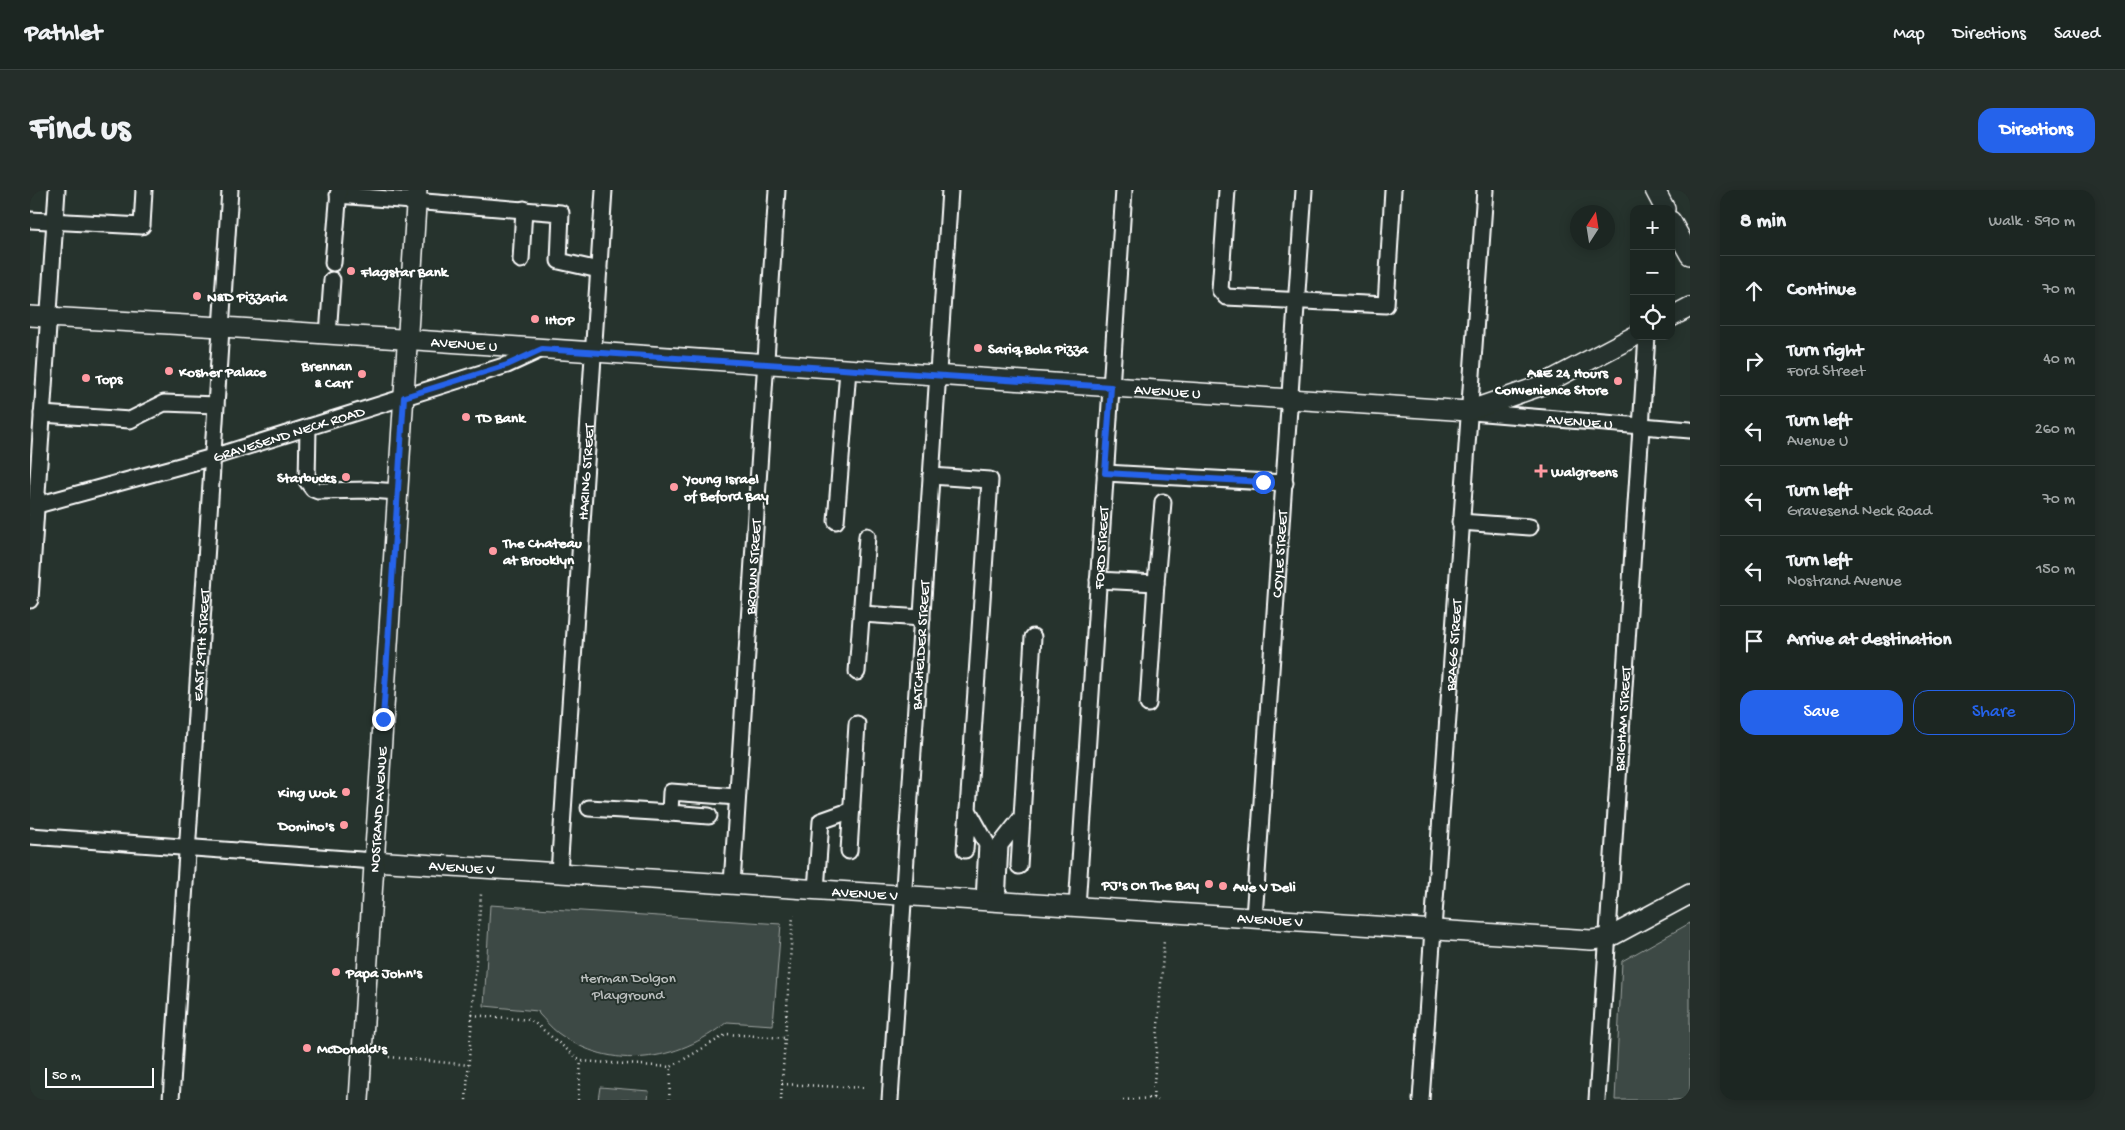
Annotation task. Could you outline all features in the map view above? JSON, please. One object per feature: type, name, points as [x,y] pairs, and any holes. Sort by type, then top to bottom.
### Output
[{"type":"main road","points":[[1655,190],[1663,205]]},
{"type":"main road","name":"NOSTRAND AVENUE","points":[[359,1100],[416,196]]},
{"type":"main road","points":[[1675,228],[1690,255]]},
{"type":"main road","points":[[1675,315],[1690,307]]},
{"type":"main road","name":"AVENUE U","points":[[39,317],[1468,411],[1540,386],[1630,339]]},
{"type":"main road","name":"AVENUE V","points":[[374,861],[1591,940],[1608,938],[1690,894]]},
{"type":"street","points":[[30,600],[33,506],[42,414],[37,395],[39,317],[55,222],[57,190]]},
{"type":"street","points":[[30,220],[142,226],[144,190]]},
{"type":"street","name":"EAST 29TH STREET","points":[[171,1100],[230,190]]},
{"type":"street","name":"HARING STREET","points":[[559,873],[604,190]]},
{"type":"street","name":"BROWN STREET","points":[[732,884],[777,190]]},
{"type":"street","name":"BATCHELDER STREET","points":[[890,1100],[950,190]]},
{"type":"street","name":"FORD STREET","points":[[1076,907],[1124,190]]},
{"type":"street","points":[[1228,190],[1220,290],[1226,296],[1386,305],[1393,190]]},
{"type":"street","name":"COYLE STREET","points":[[1254,918],[1304,190]]},
{"type":"street","name":"BRAGG STREET","points":[[1421,1100],[1460,522],[1485,190]]},
{"type":"street","points":[[333,263],[339,193],[416,196],[561,213],[560,261],[599,270]]},
{"type":"street","points":[[521,260],[524,209]]},
{"type":"street","points":[[328,335],[332,280]]},
{"type":"street","name":"BRIGHAM STREET","points":[[1597,1100],[1647,340]]},
{"type":"street","name":"GRAVESEND NECK ROAD","points":[[33,506],[213,457],[507,365],[542,349]]},
{"type":"street","points":[[836,521],[848,370]]},
{"type":"street","points":[[42,414],[130,420],[164,403],[216,405]]},
{"type":"street","name":"AVENUE U","points":[[1468,411],[1690,430]]},
{"type":"street","points":[[308,427],[306,481],[313,489],[318,491],[370,490],[398,492]]},
{"type":"street","points":[[1105,473],[1285,483]]},
{"type":"street","points":[[931,476],[990,480],[966,850]]},
{"type":"street","points":[[1148,704],[1163,502]]},
{"type":"street","points":[[1460,522],[1530,527]]},
{"type":"street","points":[[857,672],[867,536]]},
{"type":"street","points":[[1098,580],[1156,583]]},
{"type":"street","points":[[862,614],[922,618]]},
{"type":"street","points":[[1018,866],[1033,637]]},
{"type":"street","points":[[849,851],[857,724]]},
{"type":"street","points":[[670,813],[671,792],[737,797]]},
{"type":"street","points":[[589,808],[709,816]]},
{"type":"street","points":[[816,890],[822,821],[852,810]]},
{"type":"street","points":[[968,810],[988,844],[991,901]]},
{"type":"street","points":[[991,901],[1000,845],[1022,817]]},
{"type":"street","name":"AVENUE V","points":[[30,836],[374,861]]},
{"type":"path","points":[[466,1100],[481,894]]},
{"type":"path","points":[[781,1100],[793,915]]},
{"type":"path","points":[[1154,1098],[1164,940]]},
{"type":"path","points":[[472,1015],[531,1020],[581,1061],[671,1067],[728,1034],[785,1038]]},
{"type":"path","points":[[389,1056],[468,1065]]},
{"type":"path","points":[[578,1100],[581,1061]]},
{"type":"path","points":[[670,1100],[671,1067]]},
{"type":"path","points":[[782,1084],[866,1088]]},
{"type":"path","points":[[1123,1100],[1154,1098],[1158,1100]]},
{"type":"green space","name":"Herman Dolgon Playground","points":[[490,905],[781,924],[773,1025],[727,1022],[708,1036],[666,1053],[644,1057],[622,1057],[600,1053],[579,1045],[555,1031],[538,1011],[484,1006]]},
{"type":"green space","points":[[1690,923],[1690,1100],[1615,1100],[1622,961]]},
{"type":"green space","points":[[600,1087],[649,1091],[648,1100],[598,1100]]},
{"type":"place","name":"Flagstar Bank","points":[[351,271]]},
{"type":"place","name":"N&D Pizzaria","points":[[197,296]]},
{"type":"place","name":"IHOP","points":[[535,319]]},
{"type":"place","name":"Sariq Bola Pizza","points":[[978,348]]},
{"type":"place","name":"Kosher Palace","points":[[169,371]]},
{"type":"place","name":"Brennan & Carr","points":[[362,374]]},
{"type":"place","name":"Tops","points":[[86,378]]},
{"type":"place","name":"A&E 24 Hours Convenience Store","points":[[1618,381]]},
{"type":"place","name":"TD Bank","points":[[466,417]]},
{"type":"place","name":"Walgreens","points":[[1541,471]]},
{"type":"place","name":"Starbucks","points":[[346,477]]},
{"type":"place","name":"Young Israel of Beford Bay","points":[[674,487]]},
{"type":"place","name":"The Chateau at Brooklyn","points":[[493,551]]},
{"type":"place","name":"King Wok","points":[[346,792]]},
{"type":"place","name":"Domino's","points":[[344,825]]},
{"type":"place","name":"PJ's On The Bay","points":[[1209,884]]},
{"type":"place","name":"Ave V Deli","points":[[1223,886]]},
{"type":"place","name":"Papa John's","points":[[336,972]]},
{"type":"place","name":"McDonald's","points":[[307,1048]]},
{"type":"route","points":[[383,719],[404,397],[507,365],[542,349],[1111,387],[1105,473],[1263,482]]}]
